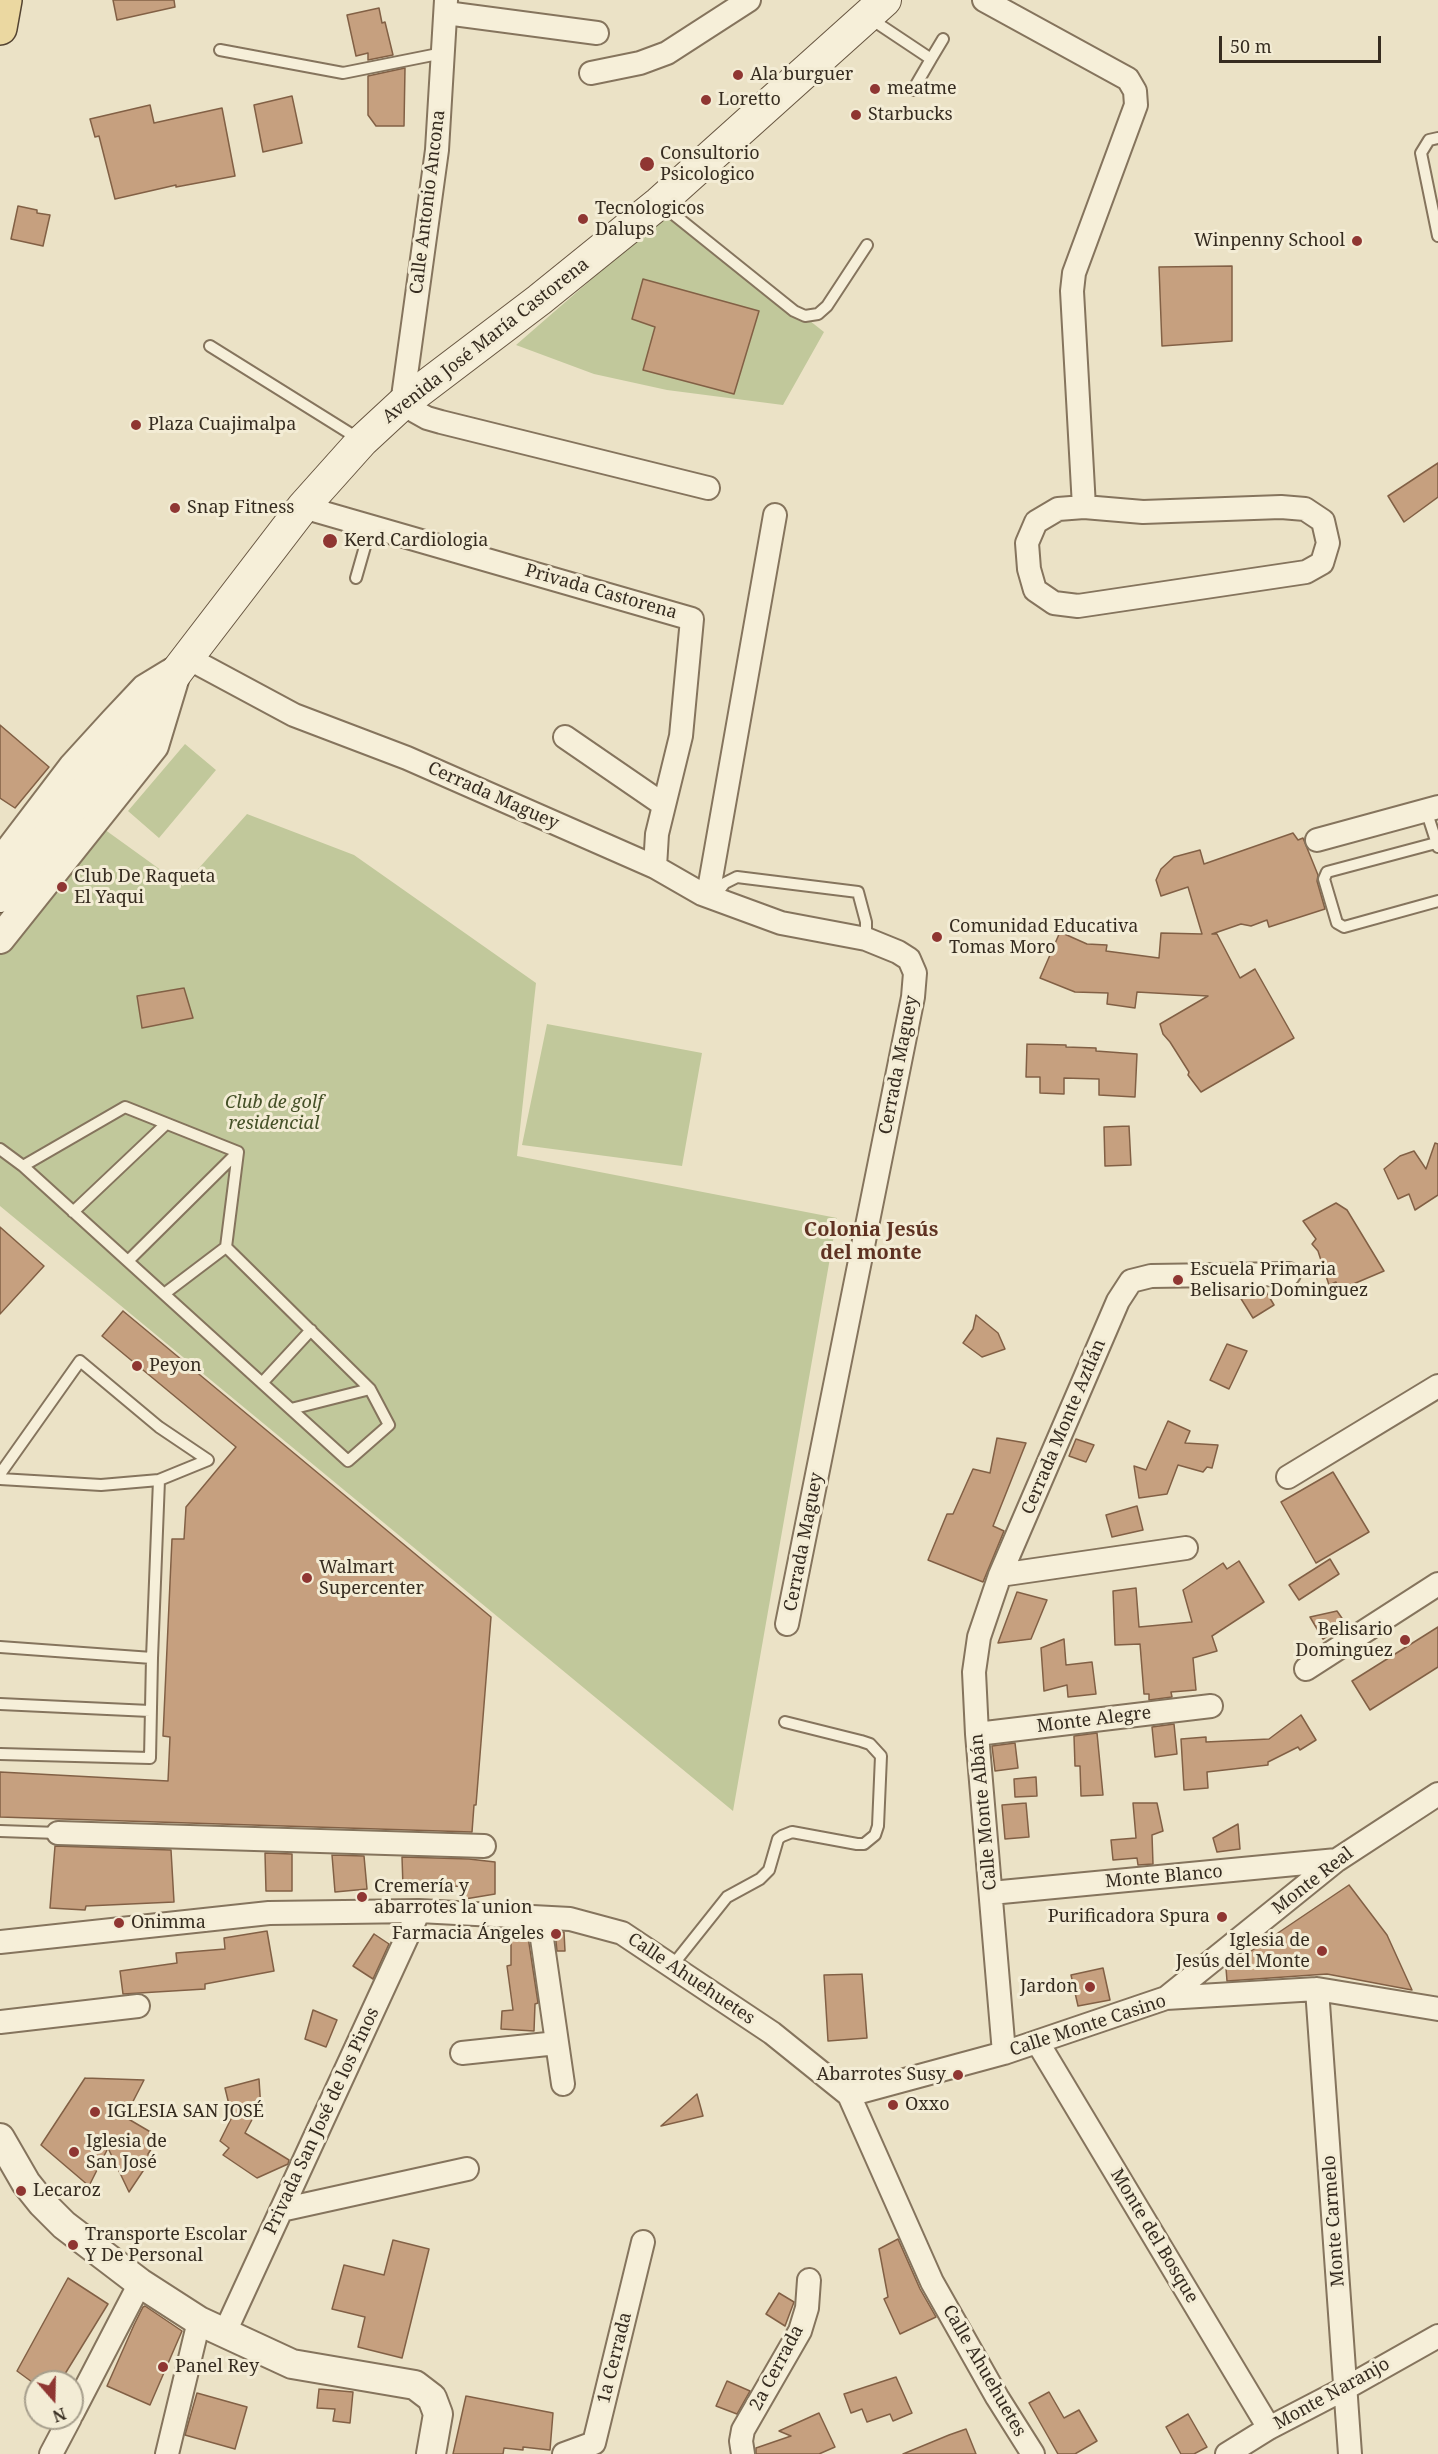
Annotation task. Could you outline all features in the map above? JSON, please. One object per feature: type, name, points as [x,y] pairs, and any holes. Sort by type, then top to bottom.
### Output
[{"type":"main road","points":[[0,28],[5,0]]},
{"type":"main road","name":"Avenida José María Castorena","points":[[0,896],[129,737],[300,511],[362,441],[402,404],[540,300],[659,203],[877,8]]},
{"type":"street","points":[[591,73],[640,63],[667,53],[749,0]]},
{"type":"street","points":[[984,0],[1128,80],[1135,92],[1136,105],[1074,273],[1072,291],[1084,507]]},
{"type":"street","points":[[446,6],[597,33]]},
{"type":"street","name":"Calle Antonio Ancona","points":[[402,404],[437,150],[446,6]]},
{"type":"street","points":[[402,404],[427,418],[441,422],[708,488]]},
{"type":"street","points":[[1084,507],[1143,512],[1281,507],[1305,509],[1323,521],[1328,543],[1322,563],[1306,572],[1078,606],[1054,603],[1035,590],[1029,569],[1027,543],[1036,522],[1058,509],[1084,507]]},
{"type":"street","name":"Privada Castorena","points":[[300,511],[692,619],[681,736],[657,834],[655,867]]},
{"type":"street","points":[[711,896],[775,515]]},
{"type":"street","name":"Avenida José María Castorena","points":[[0,863],[73,767],[114,722],[146,689],[183,664]]},
{"type":"street","name":"Avenida José María Castorena","points":[[0,939],[154,746],[183,664]]},
{"type":"street","name":"Cerrada Maguey","points":[[183,664],[294,716],[407,758],[655,867],[711,896],[782,923],[866,939],[909,959],[915,973],[913,997],[788,1624]]},
{"type":"street","points":[[565,737],[664,805]]},
{"type":"street","points":[[1317,840],[1432,809]]},
{"type":"street","name":"Cerrada Monte Aztlán","points":[[1000,1575],[1118,1301],[1131,1281],[1151,1276],[1289,1274]]},
{"type":"street","points":[[1288,1477],[1438,1386]]},
{"type":"street","points":[[1000,1575],[1186,1548]]},
{"type":"street","name":"Calle Monte Albán","points":[[1000,1575],[980,1637],[974,1672],[977,1734],[1004,2053]]},
{"type":"street","points":[[1306,1669],[1438,1584]]},
{"type":"street","name":"Monte Alegre","points":[[977,1734],[1211,1706]]},
{"type":"street","name":"Monte Real","points":[[1166,1998],[1337,1860],[1438,1794]]},
{"type":"street","points":[[58,1833],[484,1846]]},
{"type":"street","name":"Monte Blanco","points":[[991,1893],[1337,1860]]},
{"type":"street","name":"Calle Ahuehuetes","points":[[0,1942],[269,1913],[419,1911],[539,1917],[570,1919],[622,1933],[772,2032],[849,2095],[932,2282],[997,2397],[1033,2454]]},
{"type":"street","name":"Privada San José de los Pinos","points":[[225,2332],[419,1911]]},
{"type":"street","points":[[539,1917],[563,2084]]},
{"type":"street","name":"Calle Monte Casino","points":[[849,2095],[1038,2043],[1166,1998],[1317,1989],[1438,2012]]},
{"type":"street","name":"Monte Carmelo","points":[[1317,1989],[1350,2454]]},
{"type":"street","points":[[0,2022],[138,2006]]},
{"type":"street","points":[[462,2053],[557,2043]]},
{"type":"street","name":"Monte del Bosque","points":[[1038,2043],[1269,2428]]},
{"type":"street","points":[[0,2138],[26,2183],[64,2225],[140,2283],[199,2321],[292,2364],[415,2385],[432,2398],[438,2414],[431,2454]]},
{"type":"street","points":[[281,2210],[467,2169]]},
{"type":"street","name":"1a Cerrada","points":[[564,2454],[594,2443],[643,2242]]},
{"type":"street","name":"2a Cerrada","points":[[742,2454],[743,2430],[800,2331],[807,2308],[809,2280]]},
{"type":"street","points":[[84,2391],[140,2283]]},
{"type":"street","points":[[167,2454],[199,2321]]},
{"type":"street","name":"Monte Naranjo","points":[[1227,2454],[1269,2428],[1438,2336]]},
{"type":"street","points":[[51,2454],[64,2430]]},
{"type":"lane","points":[[877,8],[931,59]]},
{"type":"lane","points":[[913,90],[943,39]]},
{"type":"lane","points":[[220,50],[343,73],[444,53]]},
{"type":"lane","points":[[1438,138],[1429,140],[1421,153],[1438,236]]},
{"type":"lane","points":[[659,203],[794,311],[805,316],[818,314],[827,306],[867,246]]},
{"type":"lane","points":[[210,346],[362,441]]},
{"type":"lane","points":[[300,511],[368,536],[356,578]]},
{"type":"lane","points":[[1432,809],[1437,846],[1327,872],[1324,879],[1337,923],[1344,927],[1438,901]]},
{"type":"lane","points":[[711,896],[725,883],[737,877],[858,892],[866,922],[866,939]]},
{"type":"lane","points":[[23,1166],[125,1107],[238,1152]]},
{"type":"lane","points":[[73,1212],[166,1124]]},
{"type":"lane","points":[[0,1149],[23,1166],[348,1461],[389,1425],[370,1389],[226,1247]]},
{"type":"lane","points":[[164,1294],[226,1247],[238,1152]]},
{"type":"lane","points":[[128,1261],[238,1152]]},
{"type":"lane","points":[[262,1383],[311,1330]]},
{"type":"lane","points":[[80,1361],[159,1427],[208,1460],[159,1480],[101,1485],[0,1476],[80,1361]]},
{"type":"lane","points":[[291,1409],[370,1389]]},
{"type":"lane","points":[[0,1754],[150,1758],[159,1480]]},
{"type":"lane","points":[[0,1647],[152,1658]]},
{"type":"lane","points":[[0,1704],[150,1711]]},
{"type":"lane","points":[[672,1966],[727,1897],[760,1879],[769,1870],[778,1839],[782,1836],[792,1833],[864,1844],[875,1835],[878,1826],[881,1756],[870,1744],[784,1722]]},
{"type":"lane","points":[[0,1831],[58,1833]]},
{"type":"green space","points":[[670,211],[824,332],[783,405],[667,390],[594,374],[516,345]]},
{"type":"green space","points":[[185,744],[216,770],[159,838],[128,811]]},
{"type":"green space","name":"Club de golf residencial","points":[[247,814],[354,855],[536,983],[517,1156],[837,1218],[733,1811],[0,1206],[0,947],[97,824],[183,886]]},
{"type":"green space","points":[[547,1024],[702,1053],[682,1166],[522,1145]]},
{"type":"building","points":[[113,0],[174,0],[175,7],[117,20]]},
{"type":"building","points":[[379,8],[393,55],[368,60],[368,53],[356,56],[347,15]]},
{"type":"building","points":[[405,68],[404,126],[376,126],[368,115],[368,76]]},
{"type":"building","points":[[292,96],[302,143],[263,152],[254,105]]},
{"type":"building","points":[[150,105],[154,123],[222,108],[235,176],[176,187],[176,185],[115,199],[99,136],[95,137],[90,119]]},
{"type":"building","points":[[18,206],[50,215],[43,246],[11,239]]},
{"type":"building","points":[[1232,266],[1232,341],[1162,346],[1159,267]]},
{"type":"building","points":[[643,279],[759,311],[734,394],[643,370],[655,327],[632,319]]},
{"type":"building","points":[[1438,463],[1438,497],[1404,522],[1388,496]]},
{"type":"building","points":[[0,725],[49,767],[15,808],[0,798]]},
{"type":"building","points":[[1293,833],[1298,840],[1303,838],[1318,875],[1317,881],[1325,909],[1269,927],[1267,920],[1251,926],[1241,924],[1212,934],[1217,934],[1240,978],[1255,969],[1294,1038],[1201,1092],[1163,1034],[1160,1024],[1208,996],[1137,992],[1135,1008],[1107,1004],[1108,993],[1075,992],[1040,978],[1060,932],[1087,944],[1107,945],[1106,951],[1159,958],[1161,933],[1202,934],[1188,887],[1161,896],[1156,880],[1161,869],[1174,857],[1200,850],[1204,864]]},
{"type":"building","points":[[184,988],[193,1018],[142,1028],[137,996]]},
{"type":"building","points":[[1027,1044],[1066,1045],[1066,1047],[1096,1048],[1096,1051],[1137,1054],[1135,1097],[1099,1095],[1099,1079],[1064,1078],[1064,1094],[1040,1093],[1040,1077],[1026,1077]]},
{"type":"building","points":[[1129,1126],[1131,1165],[1105,1166],[1104,1127]]},
{"type":"building","points":[[1435,1143],[1438,1144],[1438,1195],[1415,1210],[1409,1194],[1398,1199],[1384,1169],[1400,1156],[1414,1151],[1426,1169]]},
{"type":"building","points":[[1336,1203],[1347,1210],[1384,1271],[1339,1290],[1336,1282],[1329,1285],[1318,1251],[1312,1244],[1316,1239],[1303,1221]]},
{"type":"building","points":[[0,1227],[44,1266],[0,1314]]},
{"type":"building","points":[[1264,1288],[1274,1305],[1253,1318],[1235,1289]]},
{"type":"building","name":"Walmart Supercenter","points":[[123,1311],[491,1617],[472,1832],[0,1817],[0,1772],[168,1781],[170,1737],[163,1736],[172,1539],[184,1539],[186,1507],[236,1447],[102,1336]]},
{"type":"building","points":[[976,1315],[998,1333],[1005,1349],[982,1357],[963,1343],[973,1329]]},
{"type":"building","points":[[1227,1344],[1247,1351],[1229,1389],[1210,1380]]},
{"type":"building","points":[[1168,1421],[1190,1431],[1185,1443],[1218,1445],[1212,1468],[1207,1467],[1203,1472],[1178,1465],[1167,1494],[1139,1498],[1134,1466],[1146,1470]]},
{"type":"building","points":[[997,1438],[1026,1443],[993,1526],[1004,1531],[983,1582],[928,1560],[947,1514],[953,1514],[973,1469],[990,1473]]},
{"type":"building","points":[[1076,1439],[1094,1445],[1086,1462],[1069,1456]]},
{"type":"building","points":[[1333,1472],[1369,1532],[1316,1563],[1281,1502]]},
{"type":"building","points":[[1137,1506],[1143,1530],[1112,1537],[1106,1515]]},
{"type":"building","points":[[1330,1559],[1339,1574],[1299,1600],[1289,1585]]},
{"type":"building","points":[[1239,1561],[1264,1602],[1212,1636],[1217,1651],[1193,1658],[1196,1690],[1171,1692],[1172,1697],[1149,1700],[1149,1694],[1144,1694],[1140,1644],[1115,1645],[1113,1591],[1136,1588],[1139,1627],[1192,1622],[1183,1590],[1223,1563],[1227,1569]]},
{"type":"building","points":[[1017,1592],[1047,1600],[1031,1639],[998,1643]]},
{"type":"building","points":[[1337,1611],[1346,1624],[1323,1639],[1310,1617]]},
{"type":"building","points":[[1438,1627],[1438,1667],[1370,1710],[1352,1681]]},
{"type":"building","points":[[1064,1639],[1066,1665],[1092,1662],[1096,1694],[1068,1697],[1067,1685],[1044,1691],[1041,1648]]},
{"type":"building","points":[[1301,1715],[1316,1740],[1300,1750],[1298,1747],[1268,1762],[1268,1765],[1207,1772],[1208,1788],[1184,1790],[1181,1739],[1206,1737],[1206,1742],[1269,1739]]},
{"type":"building","points":[[1174,1724],[1177,1754],[1155,1757],[1152,1727]]},
{"type":"building","points":[[1097,1733],[1103,1795],[1081,1796],[1080,1766],[1075,1766],[1074,1736]]},
{"type":"building","points":[[1015,1743],[1018,1768],[995,1771],[992,1746]]},
{"type":"building","points":[[1036,1777],[1037,1796],[1015,1797],[1014,1779]]},
{"type":"building","points":[[1026,1803],[1029,1837],[1005,1839],[1002,1805]]},
{"type":"building","points":[[1133,1803],[1157,1803],[1163,1831],[1152,1835],[1153,1864],[1138,1865],[1137,1858],[1113,1860],[1111,1840],[1136,1838]]},
{"type":"building","points":[[1238,1824],[1240,1849],[1217,1852],[1213,1838]]},
{"type":"building","points":[[55,1846],[171,1850],[174,1902],[86,1906],[85,1910],[50,1908]]},
{"type":"building","points":[[265,1853],[292,1854],[292,1891],[266,1891]]},
{"type":"building","points":[[332,1855],[364,1856],[367,1889],[335,1892]]},
{"type":"building","points":[[402,1857],[495,1862],[495,1894],[465,1899],[465,1886],[403,1887]]},
{"type":"building","name":"Iglesia de Jesús del Monte","points":[[1349,1885],[1387,1935],[1412,1990],[1327,1974],[1227,1981],[1226,1968]]},
{"type":"building","points":[[511,1929],[527,1930],[538,2003],[535,2004],[534,2031],[501,2029],[502,2011],[513,2010],[507,1966],[511,1965]]},
{"type":"building","points":[[267,1931],[274,1971],[205,1984],[205,1989],[123,1994],[120,1971],[177,1963],[176,1953],[225,1949],[224,1938]]},
{"type":"building","points":[[555,1932],[564,1932],[565,1951],[557,1951]]},
{"type":"building","points":[[374,1934],[389,1944],[373,1979],[353,1966]]},
{"type":"building","name":"Jardon","points":[[1103,1968],[1110,2000],[1078,2006],[1071,1975]]},
{"type":"building","points":[[862,1974],[867,2038],[828,2041],[824,1975]]},
{"type":"building","points":[[313,2010],[337,2020],[326,2047],[305,2039]]},
{"type":"building","name":"IGLESIA SAN JOSÉ","points":[[85,2078],[144,2080],[125,2117],[159,2137],[148,2154],[149,2162],[129,2192],[108,2148],[89,2186],[41,2145]]},
{"type":"building","points":[[259,2079],[261,2110],[257,2110],[245,2133],[289,2160],[288,2164],[257,2178],[223,2155],[229,2148],[220,2141],[232,2117],[225,2088]]},
{"type":"building","points":[[697,2094],[703,2116],[661,2126]]},
{"type":"building","points":[[898,2239],[920,2289],[936,2317],[900,2334],[884,2299],[888,2297],[879,2249]]},
{"type":"building","points":[[393,2240],[429,2249],[402,2358],[358,2347],[365,2317],[332,2309],[344,2265],[384,2275]]},
{"type":"building","points":[[68,2278],[108,2304],[67,2370],[24,2370],[24,2376],[17,2371]]},
{"type":"building","points":[[779,2293],[794,2302],[785,2326],[766,2314]]},
{"type":"building","points":[[145,2306],[182,2331],[150,2405],[107,2386]]},
{"type":"building","points":[[896,2377],[912,2413],[893,2421],[890,2414],[867,2422],[862,2409],[851,2413],[844,2394]]},
{"type":"building","points":[[727,2381],[750,2391],[737,2414],[716,2406]]},
{"type":"building","points":[[319,2389],[353,2392],[350,2423],[333,2421],[335,2409],[317,2408]]},
{"type":"building","points":[[1049,2392],[1064,2418],[1079,2410],[1097,2441],[1075,2454],[1058,2454],[1029,2403]]},
{"type":"building","points":[[197,2393],[247,2407],[235,2449],[185,2435]]},
{"type":"building","points":[[466,2396],[553,2413],[550,2450],[523,2447],[523,2450],[504,2448],[503,2454],[453,2454]]},
{"type":"building","points":[[819,2413],[835,2447],[819,2454],[756,2454],[756,2448],[791,2436],[779,2431]]},
{"type":"building","points":[[1188,2414],[1207,2447],[1194,2454],[1181,2454],[1166,2427]]},
{"type":"building","points":[[966,2429],[976,2454],[903,2454],[949,2435]]},
{"type":"place","name":"Ala burguer","points":[[738,75]]},
{"type":"place","name":"meatme","points":[[875,89]]},
{"type":"place","name":"Loretto","points":[[706,100]]},
{"type":"place","name":"Starbucks","points":[[856,115]]},
{"type":"place","name":"Consultorio Psicologico","points":[[647,164]]},
{"type":"place","name":"Tecnologicos Dalups","points":[[583,219]]},
{"type":"place","name":"Winpenny School","points":[[1357,241]]},
{"type":"place","name":"Plaza Cuajimalpa","points":[[136,425]]},
{"type":"place","name":"Snap Fitness","points":[[175,508]]},
{"type":"place","name":"Kerd Cardiologia","points":[[330,541]]},
{"type":"place","name":"Club De Raqueta El Yaqui","points":[[62,887]]},
{"type":"place","name":"Comunidad Educativa Tomas Moro","points":[[937,937]]},
{"type":"place","name":"Escuela Primaria Belisario Dominguez","points":[[1178,1280]]},
{"type":"place","name":"Peyon","points":[[137,1366]]},
{"type":"place","name":"Walmart Supercenter","points":[[307,1578]]},
{"type":"place","name":"Belisario Dominguez","points":[[1405,1640]]},
{"type":"place","name":"Cremería y abarrotes la union","points":[[362,1897]]},
{"type":"place","name":"Purificadora Spura","points":[[1222,1917]]},
{"type":"place","name":"Onimma","points":[[119,1923]]},
{"type":"place","name":"Farmacia Ángeles","points":[[556,1934]]},
{"type":"place","name":"Iglesia de Jesús del Monte","points":[[1322,1951]]},
{"type":"place","name":"Jardon","points":[[1090,1987]]},
{"type":"place","name":"Abarrotes Susy","points":[[958,2075]]},
{"type":"place","name":"Oxxo","points":[[893,2105]]},
{"type":"place","name":"IGLESIA SAN JOSÉ","points":[[95,2112]]},
{"type":"place","name":"Iglesia de San José","points":[[74,2152]]},
{"type":"place","name":"Lecaroz","points":[[21,2191]]},
{"type":"place","name":"Transporte Escolar Y De Personal","points":[[73,2245]]},
{"type":"place","name":"Panel Rey","points":[[163,2367]]},
{"type":"district","name":"Colonia Jesús del monte","points":[[871,1242]]}]
